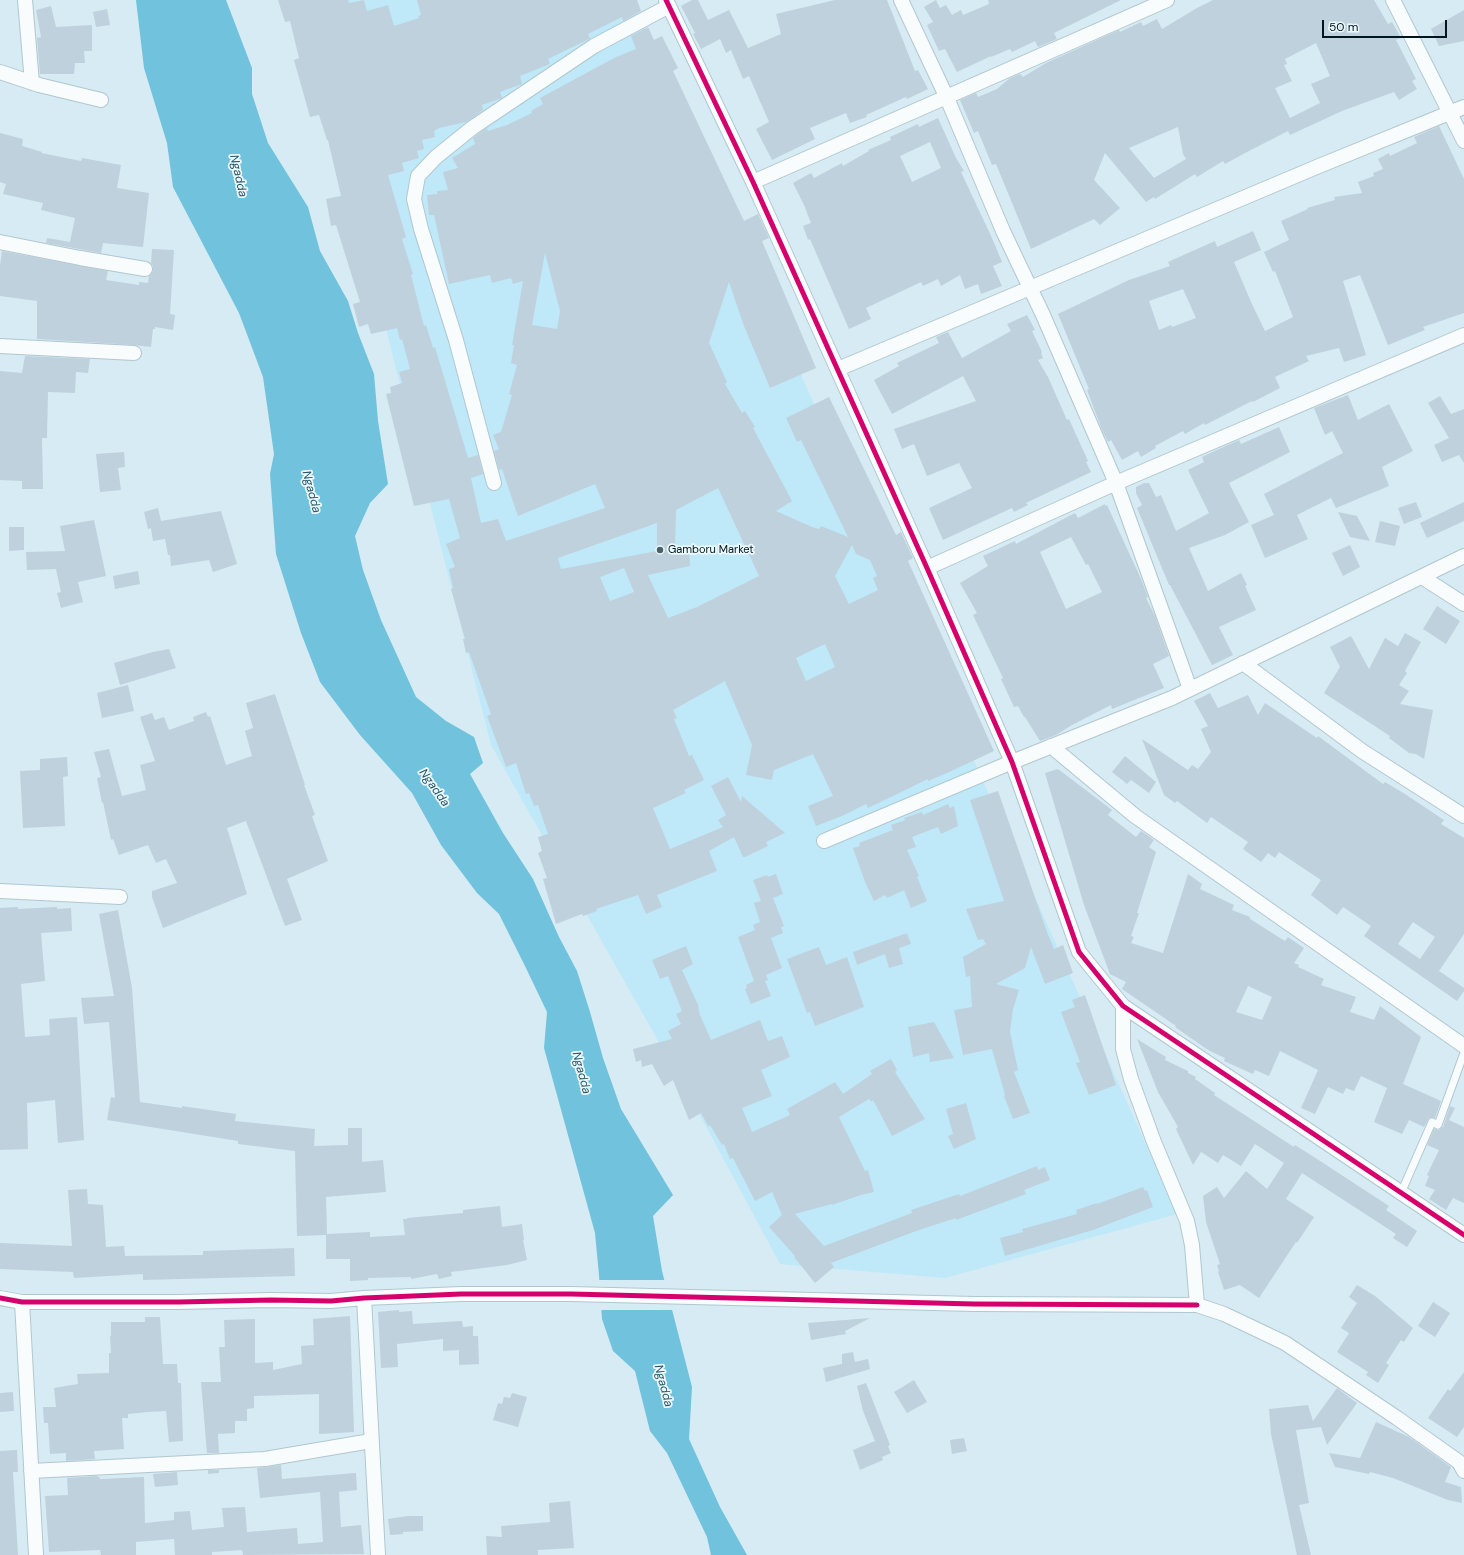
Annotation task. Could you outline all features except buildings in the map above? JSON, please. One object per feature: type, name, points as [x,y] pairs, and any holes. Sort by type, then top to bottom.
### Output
[{"type":"street","points":[[26,0],[32,83]]},
{"type":"street","points":[[901,0],[947,98],[1003,231],[1030,287],[1116,483],[1190,689]]},
{"type":"street","points":[[753,182],[884,123],[947,98],[1167,0]]},
{"type":"street","points":[[1393,0],[1464,141]]},
{"type":"street","points":[[494,483],[456,340],[421,229],[414,199],[418,176],[436,157],[472,128],[594,46],[668,3],[753,182],[838,369],[1012,762],[1079,952],[1123,1006],[1464,1235]]},
{"type":"street","points":[[0,72],[32,83],[101,100]]},
{"type":"street","points":[[838,369],[1319,166],[1450,114],[1464,107]]},
{"type":"street","points":[[0,242],[145,269]]},
{"type":"street","points":[[927,568],[1116,483],[1464,335]]},
{"type":"street","points":[[0,346],[134,353]]},
{"type":"street","points":[[824,841],[1012,762],[1172,698],[1464,556]]},
{"type":"street","points":[[1422,576],[1464,604]]},
{"type":"street","points":[[1243,663],[1362,751],[1464,816]]},
{"type":"street","points":[[1051,746],[1135,816],[1464,1046]]},
{"type":"street","points":[[0,891],[120,897]]},
{"type":"street","points":[[1123,1006],[1123,1049],[1131,1079],[1187,1221],[1192,1244],[1197,1305]]},
{"type":"street","points":[[0,1298],[22,1302],[331,1301],[364,1298],[461,1294],[571,1294],[974,1304],[1197,1305],[1224,1314],[1285,1343],[1397,1418],[1459,1462],[1464,1471]]},
{"type":"street","points":[[364,1298],[378,1555]]},
{"type":"street","points":[[22,1302],[36,1555]]},
{"type":"street","points":[[31,1472],[265,1459],[371,1441]]},
{"type":"lane","points":[[1401,1193],[1432,1122],[1438,1125],[1464,1053]]},
{"type":"shaded area","name":"Gamboru Market","points":[[303,0],[633,0],[1177,1214],[945,1278],[780,1264],[700,1115],[491,745]]},
{"type":"water","name":"Ngadda","points":[[136,0],[226,0],[252,68],[252,94],[268,143],[308,207],[320,251],[348,301],[358,333],[374,374],[378,421],[388,484],[370,503],[355,536],[363,570],[381,620],[416,697],[446,721],[474,737],[483,763],[470,774],[503,833],[533,879],[559,937],[577,971],[603,1058],[621,1109],[673,1195],[653,1216],[662,1271],[692,1387],[689,1439],[720,1507],[747,1555],[711,1555],[707,1537],[667,1453],[650,1431],[635,1371],[613,1351],[602,1319],[595,1233],[544,1048],[547,1012],[525,966],[499,914],[477,893],[441,845],[412,793],[360,735],[320,682],[301,633],[276,554],[270,474],[274,454],[263,377],[239,313],[173,187],[167,143],[144,68]]},
{"type":"pier","points":[[598,1280],[667,1280],[675,1310],[600,1310]]},
{"type":"cycle path","points":[[666,0],[753,182],[927,568],[1012,762],[1079,952],[1123,1006],[1464,1235]]},
{"type":"cycle path","points":[[0,1298],[22,1302],[331,1301],[364,1298],[461,1294],[571,1294],[974,1304],[1197,1305]]},
{"type":"place","name":"Gamboru Market","points":[[660,550]]}]
